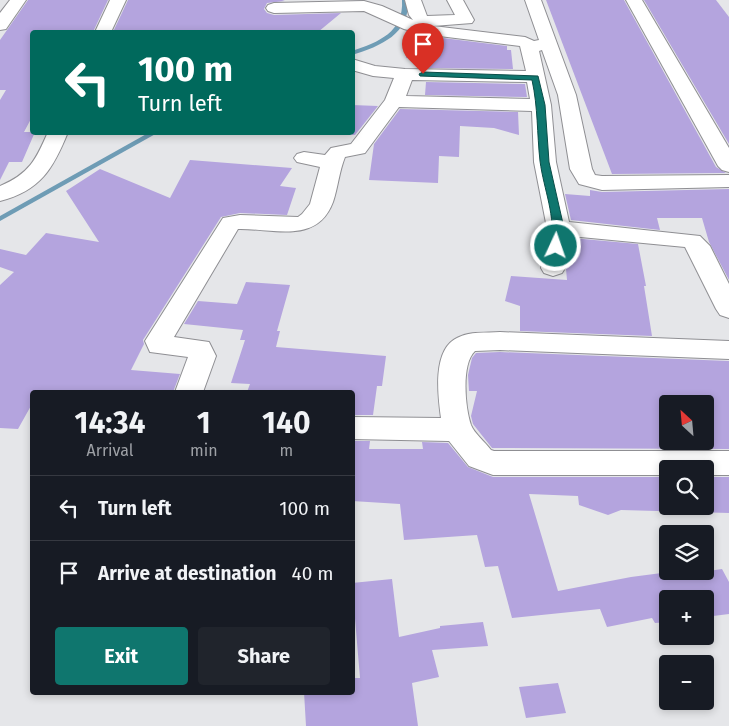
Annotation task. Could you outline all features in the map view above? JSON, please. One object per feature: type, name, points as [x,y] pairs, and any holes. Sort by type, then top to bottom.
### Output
[{"type":"street","points":[[0,26],[18,0]]},
{"type":"street","points":[[104,30],[118,0]]},
{"type":"street","points":[[413,0],[417,15],[423,21],[466,20],[455,0]]},
{"type":"street","points":[[533,0],[540,45],[536,78],[541,105],[545,162],[559,228],[553,268]]},
{"type":"street","points":[[634,0],[729,166]]},
{"type":"street","points":[[274,8],[364,6],[376,8],[409,24],[439,31],[517,40],[528,44],[540,45]]},
{"type":"street","points":[[540,45],[567,95],[581,169],[587,179],[602,183],[729,181]]},
{"type":"street","points":[[355,65],[373,71],[405,74],[536,78]]},
{"type":"street","points":[[190,390],[202,356],[201,351],[199,349],[160,345],[158,340],[226,230],[231,223],[240,222],[302,224],[310,221],[320,209],[332,162],[338,152],[358,149],[394,101],[405,74]]},
{"type":"street","points":[[394,101],[541,105]]},
{"type":"street","points":[[0,194],[23,185],[33,178],[49,154],[57,135]]},
{"type":"street","points":[[304,158],[332,162]]},
{"type":"street","points":[[559,228],[692,241],[698,246],[729,309]]},
{"type":"street","points":[[729,350],[500,341],[465,345],[455,355],[452,372],[457,430],[480,458],[494,463],[729,463]]},
{"type":"street","points":[[355,428],[457,430]]},
{"type":"building","points":[[28,0],[108,0],[94,30],[30,30],[30,121],[24,132],[30,132],[30,135],[34,135],[22,162],[9,162],[0,180],[0,100],[6,90],[0,90],[0,40]]},
{"type":"building","points":[[128,0],[282,0],[285,1],[267,3],[264,9],[267,13],[274,15],[341,13],[320,30],[114,30]]},
{"type":"building","points":[[546,0],[624,0],[716,167],[726,173],[612,174]]},
{"type":"building","points":[[644,0],[716,0],[729,17],[729,144]]},
{"type":"building","points":[[419,35],[507,46],[507,50],[511,50],[513,69],[427,68],[428,59],[406,58],[409,41]]},
{"type":"building","points":[[426,82],[525,84],[527,97],[425,95]]},
{"type":"building","points":[[355,105],[378,106],[355,135]]},
{"type":"building","points":[[400,109],[518,112],[519,135],[494,128],[460,126],[459,157],[439,156],[438,183],[369,180],[374,144]]},
{"type":"building","points":[[190,160],[292,168],[280,186],[296,188],[287,215],[240,213],[221,217],[143,340],[144,344],[131,370],[180,374],[174,390],[30,390],[30,408],[18,429],[0,428],[0,285],[14,272],[0,267],[0,249],[26,255],[46,233],[99,242],[66,191],[100,169],[170,198]]},
{"type":"building","points":[[729,189],[729,280],[709,242],[702,218],[657,218],[660,230],[571,220],[565,194],[590,196],[590,190],[602,192]]},
{"type":"building","points":[[572,238],[638,244],[646,286],[644,286],[652,336],[520,331],[520,306],[505,301],[511,276],[567,280],[566,269],[570,251],[572,251]]},
{"type":"building","points":[[246,282],[290,285],[277,331],[280,331],[276,347],[386,356],[382,386],[377,386],[373,415],[355,415],[355,390],[248,390],[250,384],[231,383],[245,340],[240,340],[243,330],[184,324],[198,301],[237,304]]},
{"type":"building","points":[[500,352],[729,361],[729,449],[714,449],[714,395],[659,395],[659,449],[492,448],[473,424],[471,416],[477,391],[469,391],[468,375],[472,358],[476,353]]},
{"type":"building","points":[[355,441],[370,441],[369,449],[423,449],[422,442],[448,443],[468,467],[493,477],[659,477],[659,511],[621,510],[608,515],[579,505],[578,496],[529,494],[558,591],[659,573],[659,580],[714,580],[714,570],[722,569],[729,582],[729,614],[714,616],[714,590],[659,590],[659,623],[655,623],[652,618],[607,627],[600,609],[512,618],[498,566],[485,567],[477,535],[404,540],[400,504],[355,501]]},
{"type":"building","points":[[714,477],[729,477],[729,513],[714,513]]},
{"type":"building","points":[[392,579],[399,637],[440,628],[440,626],[483,622],[488,646],[432,650],[439,677],[412,683],[418,726],[306,726],[304,695],[355,695],[355,678],[360,678],[355,619],[355,583]]},
{"type":"building","points":[[558,683],[566,713],[526,718],[519,687]]},
{"type":"waterway","points":[[355,52],[381,41],[398,28],[406,11],[405,0]]},
{"type":"waterway","points":[[0,219],[151,135]]},
{"type":"route","points":[[423,74],[536,78],[541,105],[545,162],[559,228],[556,246]]}]
